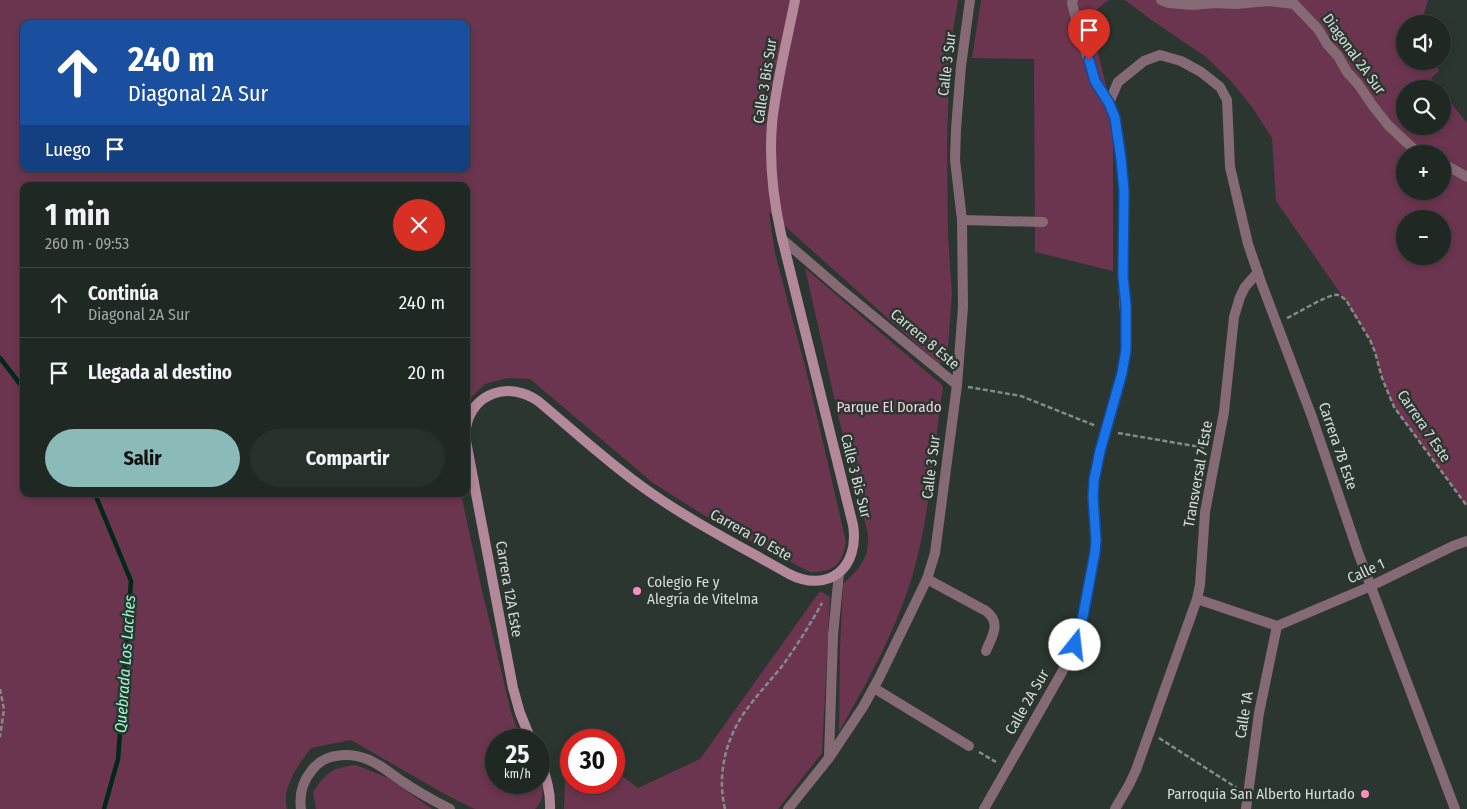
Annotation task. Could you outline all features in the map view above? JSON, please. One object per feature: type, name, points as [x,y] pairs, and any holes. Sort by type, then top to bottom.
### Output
[{"type":"street","name":"Calle 3 Bis Sur","points":[[795,0],[775,101],[772,125],[772,172],[782,239],[855,534],[850,559],[840,573]]},
{"type":"street","name":"Calle 3 Sur","points":[[788,809],[829,758],[874,688],[927,579],[935,553],[957,385],[963,307],[962,220],[955,160],[961,66],[970,0]]},
{"type":"street","points":[[1073,0],[1093,76],[1109,103]]},
{"type":"street","name":"Diagonal 2A Sur","points":[[1161,0],[1193,6],[1214,3],[1267,2],[1294,4],[1318,28],[1347,72],[1388,125],[1409,145]]},
{"type":"street","name":"Carrera 7B Este","points":[[1109,103],[1118,82],[1144,61],[1160,55],[1181,61],[1201,72],[1220,88],[1227,100],[1230,167],[1248,244],[1312,417],[1371,586],[1455,809]]},
{"type":"street","name":"Calle 2A Sur","points":[[984,809],[1062,672],[1075,645],[1080,631],[1095,552],[1094,480],[1100,451],[1122,373],[1126,350],[1126,306],[1123,276],[1124,191],[1115,118],[1109,103]]},
{"type":"street","points":[[1451,169],[1467,177]]},
{"type":"street","points":[[962,220],[1042,222]]},
{"type":"street","name":"Carrera 8 Este","points":[[782,239],[957,385]]},
{"type":"street","name":"Transversal 7 Este","points":[[1115,809],[1129,785],[1197,599],[1200,585],[1204,512],[1224,412],[1234,317],[1245,287],[1258,272]]},
{"type":"street","name":"Carrera 10 Este","points":[[470,416],[477,405],[488,396],[503,391],[518,391],[532,396],[619,469],[651,493],[698,522],[789,574],[803,580],[818,581],[840,573]]},
{"type":"street","name":"Carrera 12A Este","points":[[470,462],[513,688],[527,729]]},
{"type":"street","name":"Calle 1","points":[[1277,626],[1371,586],[1467,541]]},
{"type":"street","points":[[829,758],[833,635],[840,573]]},
{"type":"street","points":[[927,579],[992,616],[995,629],[986,651]]},
{"type":"street","points":[[1197,599],[1277,626]]},
{"type":"street","name":"Calle 1A","points":[[1246,809],[1259,714],[1277,626]]},
{"type":"street","points":[[874,688],[969,746]]},
{"type":"street","points":[[301,809],[300,794],[305,779],[314,767],[327,758],[337,756],[357,756],[376,763],[422,794],[450,809]]},
{"type":"street","points":[[549,794],[550,809]]},
{"type":"path","name":"Carrera 7 Este","points":[[1277,324],[1336,295],[1346,300],[1370,340],[1384,385],[1394,406],[1467,506]]},
{"type":"path","name":"Carrera 8 Este","points":[[957,385],[1021,396],[1106,431],[1217,450]]},
{"type":"path","points":[[725,809],[721,787],[722,774],[727,750],[736,726],[751,703],[773,678],[798,644],[825,598]]},
{"type":"path","points":[[0,690],[4,709],[0,737]]},
{"type":"path","points":[[1148,736],[1248,795]]},
{"type":"path","points":[[969,746],[1006,769]]},
{"type":"green space","points":[[0,0],[958,0],[950,48],[947,145],[948,236],[952,294],[947,361],[939,364],[769,212],[775,253],[809,382],[846,542],[839,562],[836,566],[825,571],[810,572],[721,526],[653,483],[530,379],[507,378],[485,384],[470,399],[470,182],[20,182],[20,497],[462,497],[511,712],[517,729],[485,729],[485,794],[543,794],[541,801],[535,809],[472,808],[351,740],[311,748],[292,777],[286,801],[287,809],[0,809]]},
{"type":"green space","points":[[981,0],[1111,0],[1107,1],[1093,13],[1093,34],[1105,81],[1113,130],[1113,271],[1035,252],[1034,59],[972,58]]},
{"type":"green space","points":[[1125,0],[1428,0],[1424,15],[1396,15],[1396,70],[1439,71],[1431,78],[1432,80],[1396,80],[1396,135],[1451,135],[1451,103],[1467,123],[1467,506],[1394,407],[1382,378],[1375,352],[1364,329],[1276,201],[1272,138],[1252,107],[1230,80],[1206,57]]},
{"type":"green space","name":"Parque El Dorado","points":[[805,268],[943,386],[928,504],[913,574],[890,635],[839,732],[843,584],[863,562],[867,550],[868,534],[841,428]]},
{"type":"green space","points":[[820,591],[830,597],[822,753],[778,809],[564,809],[565,794],[625,794],[625,778],[638,788],[700,759]]},
{"type":"green space","points":[[356,765],[388,778],[432,809],[316,809],[313,792],[326,775],[341,768]]},
{"type":"waterway","name":"Quebrada Los Laches","points":[[0,358],[20,384]]},
{"type":"waterway","name":"Quebrada Los Laches","points":[[96,497],[131,581],[118,759],[104,809]]},
{"type":"place","name":"Colegio Fe y Alegría de Vitelma","points":[[637,591]]},
{"type":"place","name":"Parroquia San Alberto Hurtado","points":[[1365,794]]},
{"type":"route","points":[[1075,645],[1080,631],[1095,552],[1094,480],[1100,451],[1122,373],[1126,350],[1126,306],[1123,276],[1124,191],[1121,159],[1115,118],[1109,103],[1095,81],[1089,60]]}]
